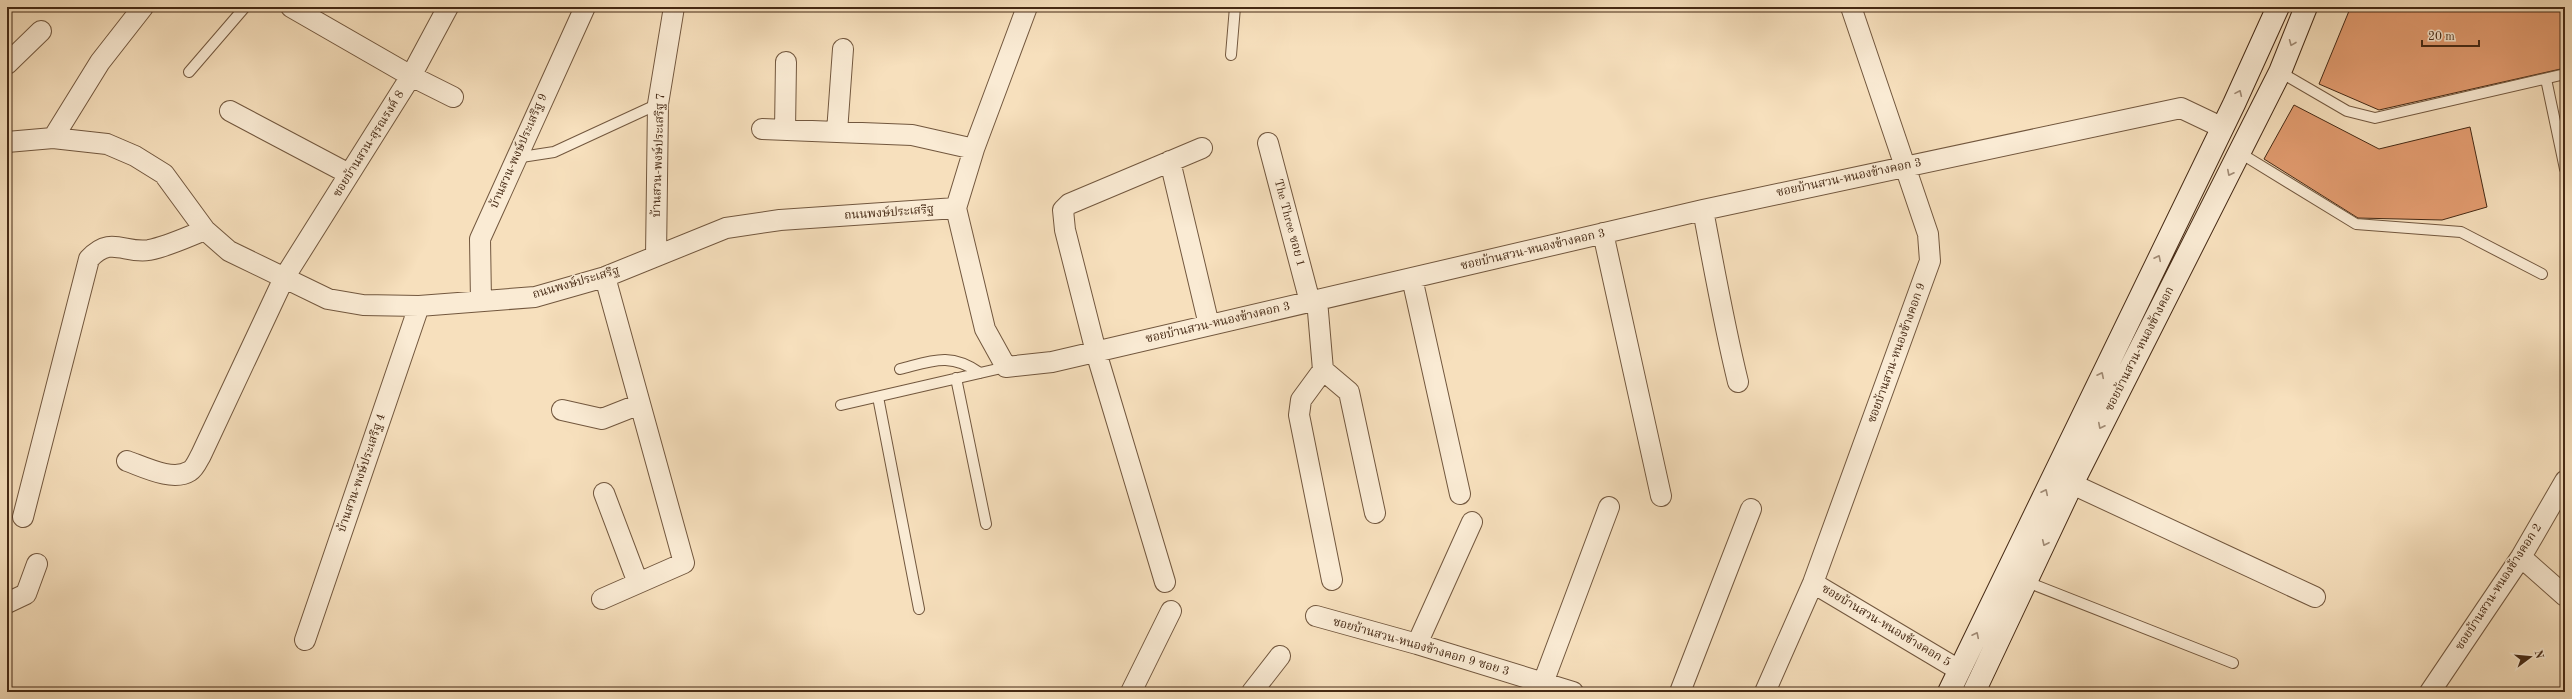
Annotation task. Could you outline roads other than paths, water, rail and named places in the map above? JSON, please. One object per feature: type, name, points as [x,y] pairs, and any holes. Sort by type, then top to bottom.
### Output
[{"type":"main road","name":"ซอยบ้านสวน-หนองข้างคอก","points":[[1949,692],[2278,7]]},
{"type":"main road","name":"ซอยบ้านสวน-หนองข้างคอก","points":[[1974,692],[2072,484],[2280,72],[2306,7]]},
{"type":"street","points":[[53,138],[100,62],[143,7]]},
{"type":"street","points":[[291,7],[411,76],[453,97]]},
{"type":"street","name":"ซอยบ้านสวน-สุรณรงค์ 8","points":[[127,460],[155,471],[179,476],[192,470],[201,455],[284,278],[411,76],[448,7]]},
{"type":"street","name":"บ้านสวน-พงษ์ประเสริฐ 9","points":[[481,301],[480,239],[515,158],[585,7]]},
{"type":"street","name":"บ้านสวน-พงษ์ประเสริฐ 7","points":[[656,256],[658,104],[674,7]]},
{"type":"street","points":[[1006,366],[985,329],[956,208],[974,149],[1027,7]]},
{"type":"street","name":"ซอยบ้านสวน-หนองข้างคอก 9","points":[[1765,692],[1813,583],[1930,261],[1928,234],[1851,7]]},
{"type":"street","points":[[7,64],[41,31]]},
{"type":"street","points":[[837,132],[844,48]]},
{"type":"street","points":[[785,130],[786,62]]},
{"type":"street","name":"ซอยบ้านสวน-หนองข้างคอก 3","points":[[1006,366],[1052,362],[1703,210],[2181,108],[2221,127]]},
{"type":"street","points":[[230,111],[349,174]]},
{"type":"street","points":[[762,129],[912,135],[974,149]]},
{"type":"street","name":"ถนนพงษ์ประเสริฐ","points":[[7,142],[53,138],[107,144],[135,156],[164,174],[205,230],[229,251],[328,299],[363,306],[419,306],[535,297],[605,277],[726,228],[780,220],[956,208]]},
{"type":"street","name":"The Three ซอย 1","points":[[1268,144],[1314,301],[1323,370]]},
{"type":"street","points":[[1165,582],[1096,352],[1065,230],[1063,210],[1069,204],[1202,148]]},
{"type":"street","points":[[1170,161],[1209,325]]},
{"type":"street","points":[[1703,210],[1723,324],[1738,382]]},
{"type":"street","points":[[23,517],[89,259],[99,248],[115,246],[148,250],[205,230]]},
{"type":"street","points":[[1603,233],[1661,496]]},
{"type":"street","points":[[602,599],[684,563],[605,277]]},
{"type":"street","points":[[1412,278],[1460,494]]},
{"type":"street","name":"บ้านสวน-พงษ์ประเสริฐ 4","points":[[305,640],[419,306]]},
{"type":"street","points":[[1332,580],[1299,415],[1301,400],[1323,370],[1349,392],[1375,513]]},
{"type":"street","points":[[562,410],[602,419],[640,404]]},
{"type":"street","name":"ซอยบ้านสวน-หนองข้างคอก 2","points":[[2430,692],[2521,557],[2565,481]]},
{"type":"street","points":[[2072,484],[2316,597]]},
{"type":"street","points":[[604,492],[638,583]]},
{"type":"street","points":[[1543,683],[1609,507]]},
{"type":"street","points":[[1680,692],[1751,509]]},
{"type":"street","points":[[1417,644],[1472,522]]},
{"type":"street","points":[[2521,557],[2565,596]]},
{"type":"street","points":[[7,603],[26,594],[37,564]]},
{"type":"street","name":"ซอยบ้านสวน-หนองข้างคอก 5","points":[[1813,583],[1959,670]]},
{"type":"street","points":[[1131,692],[1171,611]]},
{"type":"street","name":"ซอยบ้านสวน-หนองข้างคอก 9 ซอย 3","points":[[1316,616],[1417,644],[1573,692]]},
{"type":"street","points":[[1252,692],[1280,656]]},
{"type":"lane","points":[[190,72],[245,7]]},
{"type":"lane","points":[[1231,55],[1235,7]]},
{"type":"lane","points":[[2280,72],[2347,111],[2375,118],[2565,74]]},
{"type":"lane","points":[[2546,79],[2565,169]]},
{"type":"lane","points":[[515,158],[554,152],[658,104]]},
{"type":"lane","points":[[2240,153],[2356,224],[2461,232],[2542,274]]},
{"type":"lane","points":[[900,369],[950,359],[968,365],[980,373]]},
{"type":"lane","points":[[840,405],[1006,366]]},
{"type":"lane","points":[[956,378],[986,524]]},
{"type":"lane","points":[[878,397],[919,609]]},
{"type":"lane","points":[[2027,582],[2233,663]]}]
